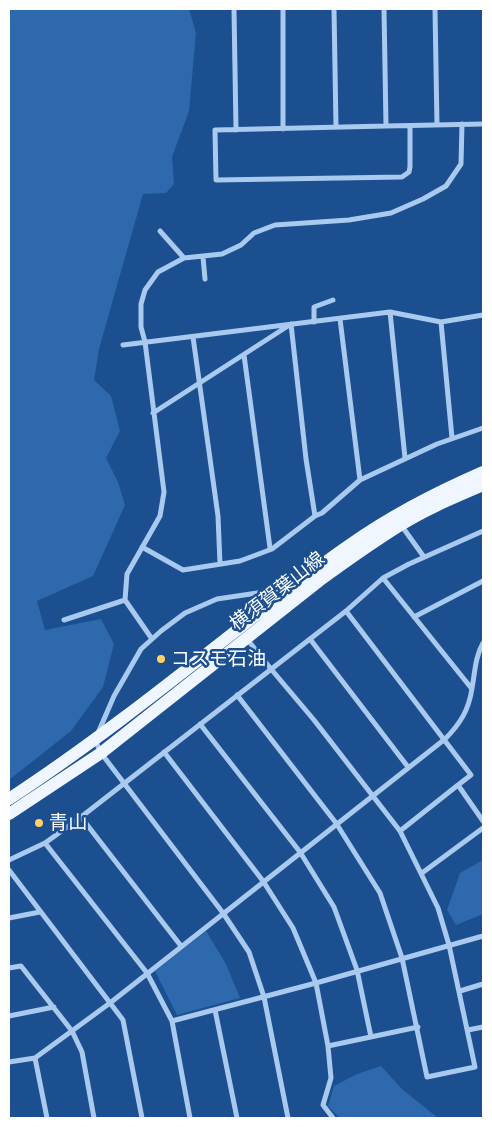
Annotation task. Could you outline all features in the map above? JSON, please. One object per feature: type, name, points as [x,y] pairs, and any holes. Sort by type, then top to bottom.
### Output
[{"type":"main road","name":"横須賀葉山線","points":[[9,799],[95,740],[352,543],[404,510],[444,489],[483,472]]},
{"type":"main road","name":"横須賀葉山線","points":[[9,814],[101,753],[319,580],[400,525],[438,505],[483,485]]},
{"type":"street","points":[[234,9],[236,130]]},
{"type":"street","points":[[282,9],[284,129]]},
{"type":"street","points":[[334,9],[336,127]]},
{"type":"street","points":[[384,9],[386,126]]},
{"type":"street","points":[[435,9],[437,125]]},
{"type":"street","points":[[152,639],[125,600],[126,574],[160,516],[164,492],[145,342],[141,328],[141,304],[145,290],[158,272],[184,258],[222,254],[241,245],[254,233],[275,225],[349,220],[391,213],[423,199],[446,186],[461,164],[462,124]]},
{"type":"street","points":[[410,126],[410,167],[409,172],[402,177],[216,180],[215,130],[483,124]]},
{"type":"street","points":[[160,231],[184,258]]},
{"type":"street","points":[[203,257],[205,279]]},
{"type":"street","points":[[314,322],[314,307],[333,300]]},
{"type":"street","points":[[123,345],[390,312],[441,322],[483,315]]},
{"type":"street","points":[[390,312],[405,458]]},
{"type":"street","points":[[340,319],[360,480]]},
{"type":"street","points":[[441,322],[452,438]]},
{"type":"street","points":[[153,413],[291,324]]},
{"type":"street","points":[[291,324],[306,459],[315,516]]},
{"type":"street","points":[[193,337],[218,516],[220,564]]},
{"type":"street","points":[[244,354],[270,548]]},
{"type":"street","points":[[142,547],[183,570],[240,562],[272,548],[315,516],[322,513],[360,480],[452,438],[483,428]]},
{"type":"street","points":[[400,525],[424,557]]},
{"type":"street","points":[[9,860],[45,843],[81,817],[346,611],[383,578],[424,557],[483,531]]},
{"type":"street","points":[[383,578],[472,689]]},
{"type":"street","points":[[414,617],[483,581]]},
{"type":"street","points":[[288,1118],[264,997],[249,952],[223,913],[101,753],[95,740],[114,696],[141,650],[184,612],[217,599],[292,588]]},
{"type":"street","points":[[64,620],[125,600]]},
{"type":"street","points":[[346,611],[445,738],[471,775],[400,831]]},
{"type":"street","points":[[237,695],[336,823],[380,893],[402,958],[427,1076],[475,1067],[460,990],[438,908],[400,831],[314,720],[270,669],[247,638]]},
{"type":"street","points":[[310,639],[408,767]]},
{"type":"street","points":[[9,1062],[35,1058],[110,1003],[445,738],[456,728],[466,714],[475,665],[483,643]]},
{"type":"street","points":[[200,724],[300,852],[334,907],[357,970],[371,1037]]},
{"type":"street","points":[[164,752],[263,881],[293,928],[316,983],[328,1046],[331,1078],[322,1105],[333,1118]]},
{"type":"street","points":[[458,785],[483,821]]},
{"type":"street","points":[[81,817],[181,946]]},
{"type":"street","points":[[422,873],[483,828]]},
{"type":"street","points":[[45,843],[147,973],[172,1021],[190,1118]]},
{"type":"street","points":[[9,870],[123,1020],[142,1118]]},
{"type":"street","points":[[9,918],[40,912]]},
{"type":"street","points":[[172,1021],[483,936]]},
{"type":"street","points":[[9,968],[21,966],[72,1030],[82,1052],[94,1118]]},
{"type":"street","points":[[460,990],[483,984]]},
{"type":"street","points":[[9,1016],[54,1007]]},
{"type":"street","points":[[215,1010],[237,1118]]},
{"type":"street","points":[[328,1046],[418,1027]]},
{"type":"street","points":[[468,1030],[483,1027]]},
{"type":"street","points":[[35,1058],[46,1118]]},
{"type":"shaded area","points":[[9,9],[189,9],[196,33],[189,111],[172,157],[174,184],[166,193],[143,194],[99,349],[94,380],[111,396],[120,431],[106,458],[118,482],[125,505],[93,576],[37,601],[45,630],[101,619],[114,644],[103,687],[71,731],[9,780]]},
{"type":"shaded area","points":[[483,860],[483,914],[456,925],[447,910],[460,873]]},
{"type":"shaded area","points":[[206,931],[226,964],[240,998],[177,1015],[155,971]]},
{"type":"shaded area","points":[[381,1066],[402,1089],[438,1118],[340,1118],[328,1106],[334,1086],[357,1074]]},
{"type":"place","name":"コスモ石油","points":[[161,659]]},
{"type":"place","name":"青山","points":[[39,823]]}]
